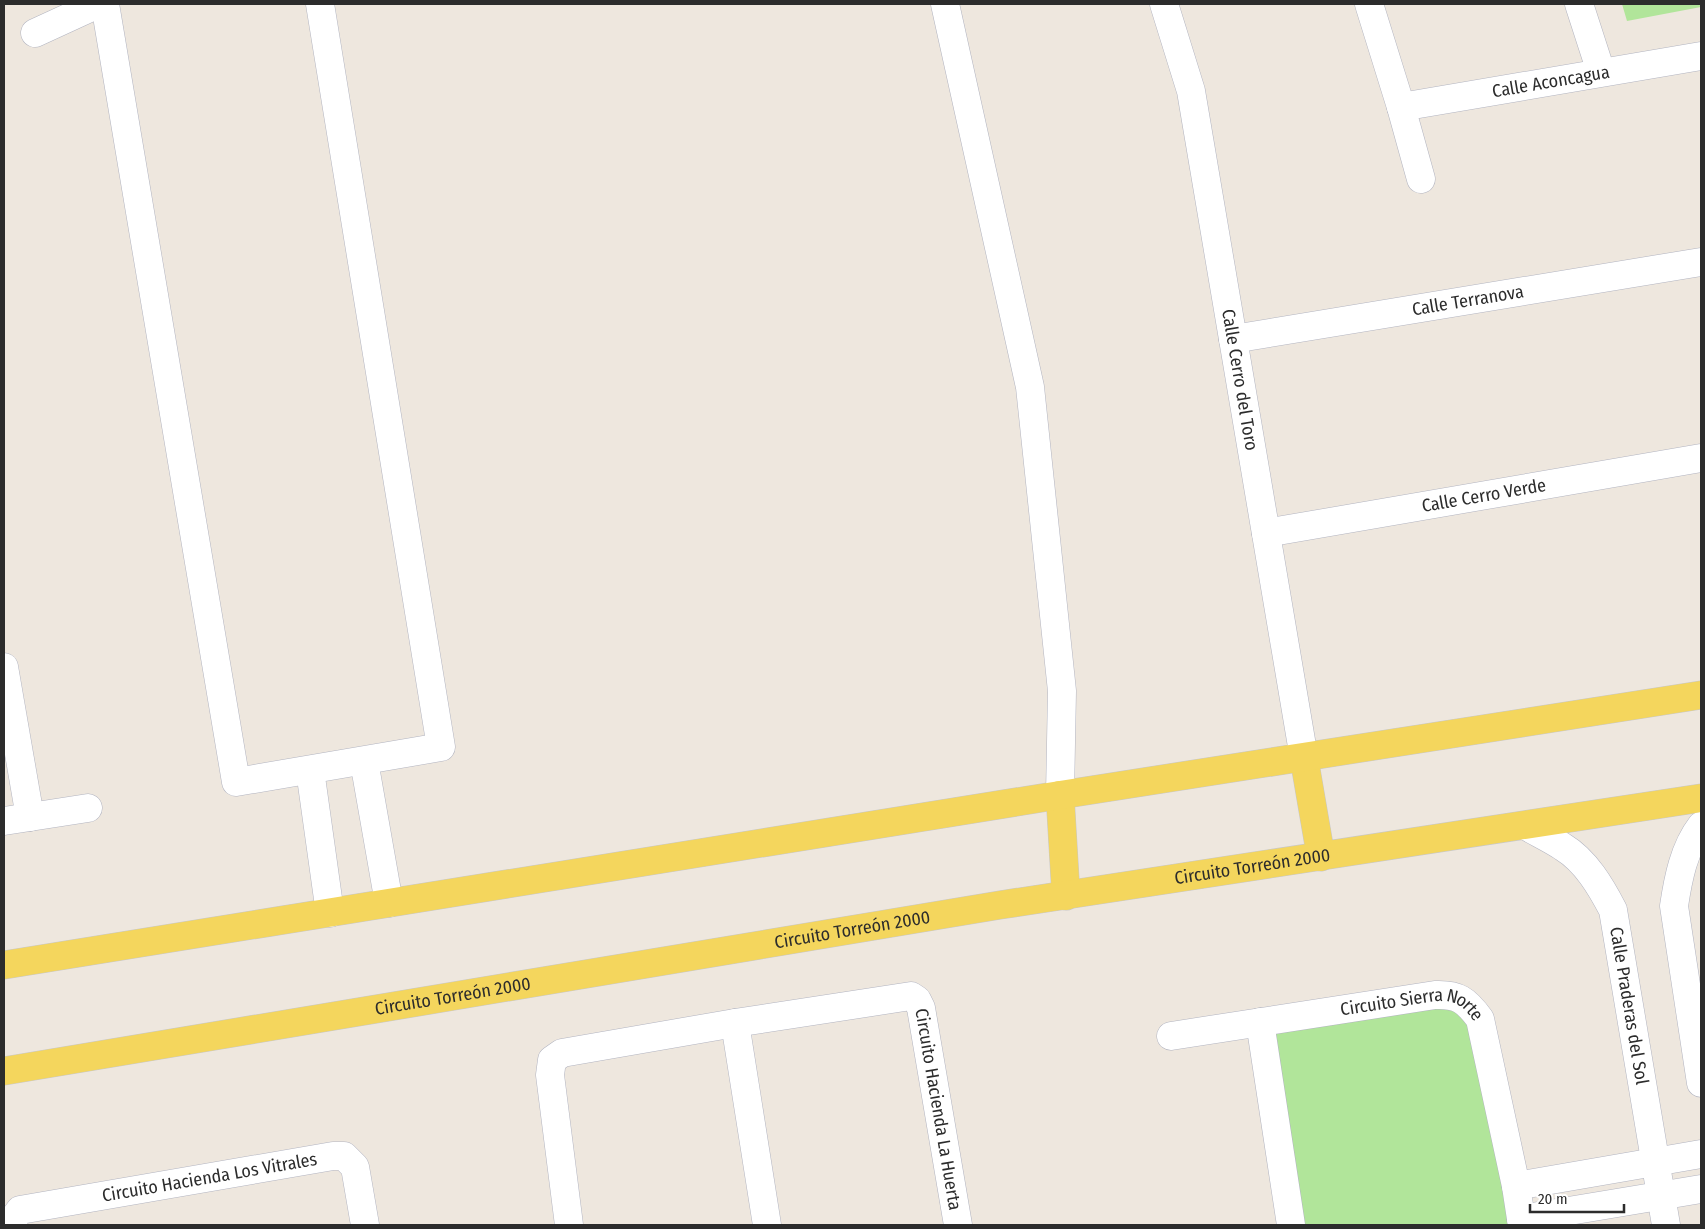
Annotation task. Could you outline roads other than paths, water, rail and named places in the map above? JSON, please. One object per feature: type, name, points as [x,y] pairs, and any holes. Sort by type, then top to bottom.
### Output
[{"type":"main road","points":[[4,965],[1060,795],[1701,696]]},
{"type":"main road","points":[[1304,758],[1321,857]]},
{"type":"main road","points":[[1060,795],[1066,896]]},
{"type":"main road","name":"Circuito Torreón 2000","points":[[4,1071],[990,907],[1701,798]]},
{"type":"street","points":[[35,33],[98,4]]},
{"type":"street","points":[[105,4],[236,782],[440,747],[320,4]]},
{"type":"street","points":[[945,4],[1030,387],[1062,691],[1060,795]]},
{"type":"street","name":"Calle Cerro del Toro","points":[[1164,4],[1191,91],[1304,758]]},
{"type":"street","points":[[1369,4],[1421,179]]},
{"type":"street","points":[[1580,4],[1601,72]]},
{"type":"street","name":"Calle Aconcagua","points":[[1401,107],[1701,56]]},
{"type":"street","name":"Calle Terranova","points":[[1233,338],[1701,262]]},
{"type":"street","name":"Calle Cerro Verde","points":[[1266,533],[1701,458]]},
{"type":"street","points":[[4,667],[17,819],[88,808]]},
{"type":"street","points":[[364,760],[389,904]]},
{"type":"street","points":[[310,770],[330,913]]},
{"type":"street","name":"Calle Praderas del Sol","points":[[1526,826],[1565,848],[1582,863],[1602,889],[1613,910],[1666,1225]]},
{"type":"street","points":[[1701,826],[1688,851],[1678,878],[1674,906],[1701,1083]]},
{"type":"street","name":"Circuito Sierra Norte","points":[[1171,1036],[1435,995],[1447,994],[1461,998],[1480,1019],[1516,1186],[1521,1222],[1701,1188]]},
{"type":"street","name":"Circuito Hacienda La Huerta","points":[[569,1225],[550,1075],[552,1060],[562,1054],[735,1023],[911,996],[917,1000],[921,1008],[958,1225]]},
{"type":"street","points":[[1260,1022],[1291,1225]]},
{"type":"street","points":[[735,1023],[766,1225]]},
{"type":"street","points":[[1516,1186],[1701,1154]]},
{"type":"street","name":"Circuito Hacienda Los Vitrales","points":[[9,1225],[20,1210],[333,1156],[344,1156],[355,1166],[364,1225]]}]
